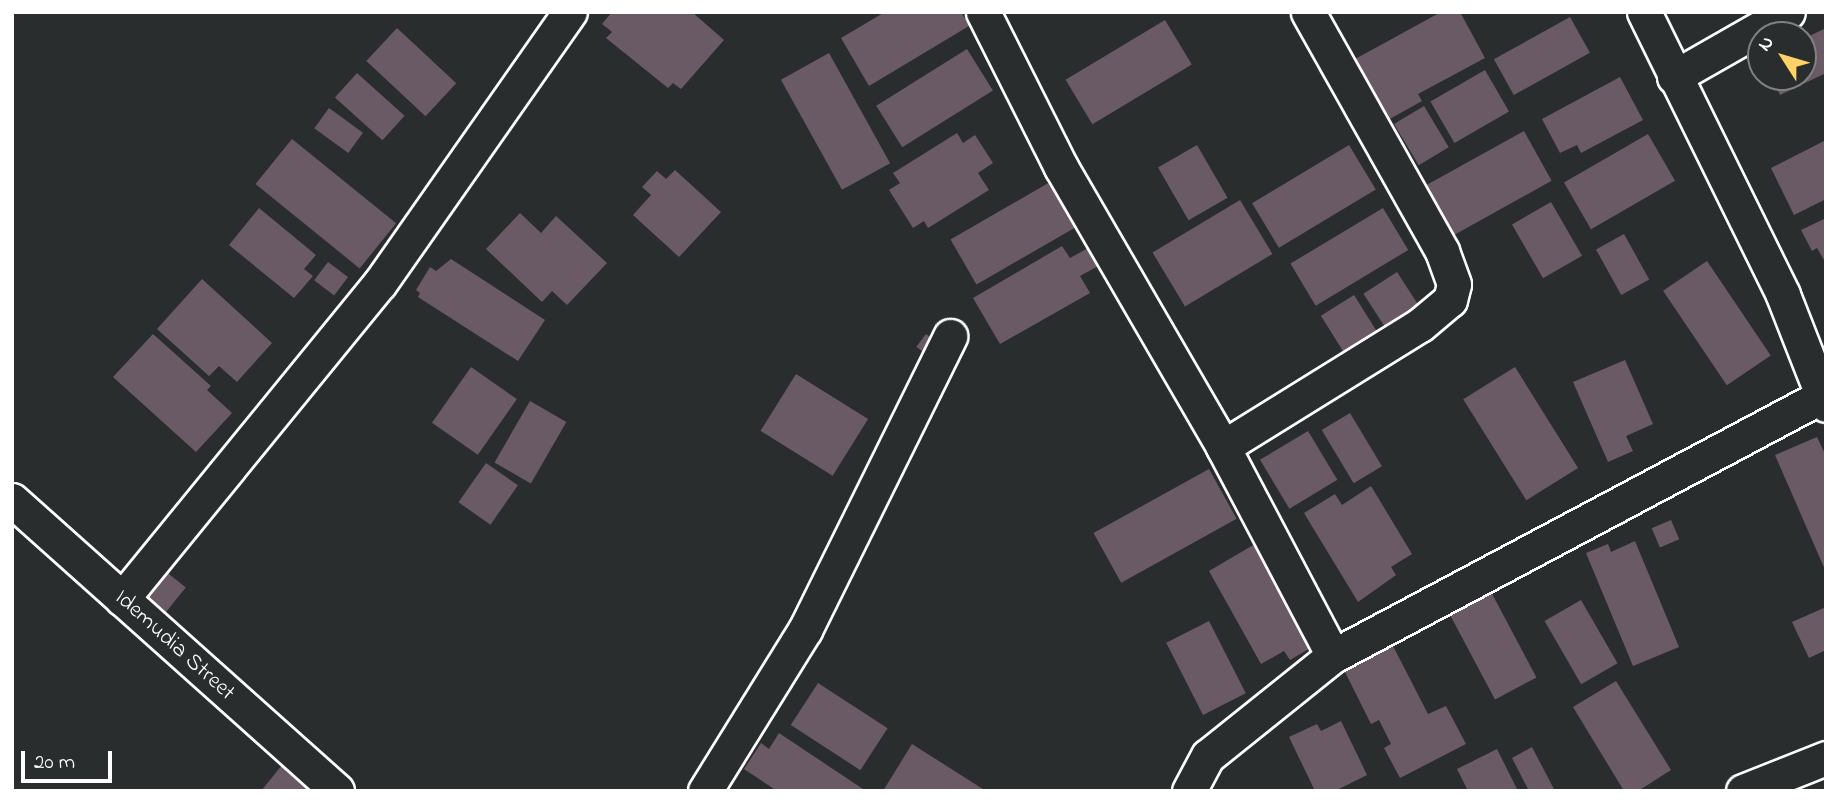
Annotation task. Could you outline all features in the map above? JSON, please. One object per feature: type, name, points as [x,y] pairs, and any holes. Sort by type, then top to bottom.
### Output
[{"type":"street","points":[[122,599],[380,283],[570,12]]},
{"type":"street","points":[[983,12],[1061,167],[1223,447],[1333,656]]},
{"type":"street","points":[[1223,447],[1420,325],[1450,300],[1454,284],[1442,251],[1308,12]]},
{"type":"street","points":[[1189,791],[1208,756],[1333,656],[1824,398],[1783,295],[1644,12]]},
{"type":"street","points":[[1674,77],[1788,12]]},
{"type":"street","points":[[705,791],[805,630],[950,336]]},
{"type":"street","name":"Idemudia Street","points":[[12,500],[337,791]]},
{"type":"street","points":[[1744,791],[1826,758]]},
{"type":"building","points":[[612,12],[692,12],[724,40],[681,89],[673,83],[668,88],[606,38],[612,32],[602,24]]},
{"type":"building","points":[[885,12],[961,12],[969,26],[869,86],[841,38]]},
{"type":"building","points":[[1441,12],[1460,12],[1485,58],[1418,94],[1422,101],[1388,120],[1382,110],[1374,114],[1346,64]]},
{"type":"building","points":[[1570,17],[1590,53],[1514,95],[1494,59]]},
{"type":"building","points":[[1165,20],[1192,65],[1092,124],[1066,80]]},
{"type":"building","points":[[397,28],[456,83],[426,116],[366,61]]},
{"type":"building","points":[[1826,28],[1826,73],[1817,77],[1817,32]]},
{"type":"building","points":[[967,49],[993,91],[902,147],[876,106]]},
{"type":"building","points":[[829,53],[890,163],[842,190],[781,80]]},
{"type":"building","points":[[1485,70],[1509,112],[1454,143],[1430,102]]},
{"type":"building","points":[[357,73],[405,116],[382,140],[335,98]]},
{"type":"building","points":[[1620,77],[1643,120],[1581,153],[1577,145],[1560,153],[1542,119]]},
{"type":"building","points":[[1424,106],[1449,147],[1419,165],[1394,124]]},
{"type":"building","points":[[329,108],[363,133],[348,153],[314,128]]},
{"type":"building","points":[[1524,131],[1552,181],[1455,235],[1427,185]]},
{"type":"building","points":[[957,133],[963,143],[975,135],[993,163],[978,173],[989,190],[928,228],[924,221],[913,228],[889,190],[900,183],[893,173]]},
{"type":"building","points":[[1648,134],[1675,181],[1591,229],[1564,182]]},
{"type":"building","points":[[292,139],[396,223],[360,268],[255,184]]},
{"type":"building","points":[[1826,140],[1826,199],[1794,215],[1771,168]]},
{"type":"building","points":[[1197,145],[1228,198],[1189,220],[1158,168]]},
{"type":"building","points":[[1349,145],[1376,190],[1279,248],[1252,203]]},
{"type":"building","points":[[675,170],[721,212],[679,257],[633,215],[651,195],[642,187],[657,171],[666,179]]},
{"type":"building","points":[[1057,178],[1083,223],[976,285],[950,240]]},
{"type":"building","points":[[1240,200],[1272,254],[1185,307],[1153,253]]},
{"type":"building","points":[[1551,202],[1582,256],[1543,278],[1512,224]]},
{"type":"building","points":[[259,208],[316,255],[304,269],[313,276],[294,298],[229,245]]},
{"type":"building","points":[[1383,208],[1408,250],[1316,306],[1290,264]]},
{"type":"building","points":[[520,213],[541,233],[556,216],[607,263],[567,305],[552,291],[542,302],[486,249]]},
{"type":"building","points":[[1826,218],[1824,260],[1817,248],[1812,251],[1801,230]]},
{"type":"building","points":[[1624,234],[1649,279],[1621,295],[1596,250]]},
{"type":"building","points":[[1062,246],[1070,258],[1090,247],[1100,265],[1080,276],[1090,293],[1000,344],[973,298]]},
{"type":"building","points":[[451,259],[545,320],[518,361],[418,297],[420,293],[416,290],[430,267],[436,271]]},
{"type":"building","points":[[1707,261],[1771,356],[1727,385],[1663,291]]},
{"type":"building","points":[[328,262],[348,277],[334,295],[314,280]]},
{"type":"building","points":[[1397,272],[1423,312],[1390,334],[1363,294]]},
{"type":"building","points":[[202,279],[272,343],[237,382],[219,366],[209,376],[157,329]]},
{"type":"building","points":[[1354,295],[1378,334],[1345,355],[1321,316]]},
{"type":"building","points":[[153,334],[211,386],[207,390],[232,413],[196,452],[113,377]]},
{"type":"building","points":[[926,334],[943,347],[933,359],[916,347]]},
{"type":"building","points":[[1625,360],[1653,424],[1626,436],[1633,451],[1608,462],[1573,382]]},
{"type":"building","points":[[471,367],[517,399],[478,455],[432,423]]},
{"type":"building","points":[[1515,367],[1578,468],[1526,500],[1463,399]]},
{"type":"building","points":[[796,374],[868,419],[833,476],[760,431]]},
{"type":"building","points":[[530,401],[566,422],[531,483],[494,462]]},
{"type":"building","points":[[1350,413],[1382,466],[1354,483],[1322,430]]},
{"type":"building","points":[[1308,431],[1337,480],[1289,509],[1260,460]]},
{"type":"building","points":[[1817,437],[1826,456],[1826,572],[1775,455]]},
{"type":"building","points":[[486,463],[518,485],[490,525],[458,502]]},
{"type":"building","points":[[1209,469],[1237,519],[1121,583],[1094,533]]},
{"type":"building","points":[[1371,486],[1412,554],[1391,567],[1396,575],[1358,602],[1304,513],[1335,494],[1342,505]]},
{"type":"building","points":[[1671,520],[1679,539],[1660,548],[1652,528]]},
{"type":"building","points":[[1635,541],[1679,647],[1633,666],[1586,553],[1608,544],[1611,552]]},
{"type":"building","points":[[1255,544],[1312,647],[1290,660],[1284,651],[1261,664],[1209,571]]},
{"type":"building","points":[[164,570],[186,588],[166,612],[144,594]]},
{"type":"building","points":[[1490,590],[1536,677],[1495,699],[1449,612]]},
{"type":"building","points":[[1581,600],[1618,663],[1581,684],[1545,621]]},
{"type":"building","points":[[1826,607],[1826,650],[1809,658],[1792,622]]},
{"type":"building","points":[[1209,621],[1246,693],[1203,715],[1166,643]]},
{"type":"building","points":[[1393,646],[1428,714],[1446,706],[1466,744],[1400,778],[1384,748],[1391,744],[1379,720],[1371,724],[1345,672]]},
{"type":"building","points":[[1616,681],[1671,770],[1638,791],[1624,791],[1573,707]]},
{"type":"building","points":[[818,683],[888,728],[860,770],[791,725]]},
{"type":"building","points":[[1341,721],[1367,775],[1335,791],[1315,791],[1289,737],[1317,724],[1321,731]]},
{"type":"building","points":[[779,733],[866,791],[777,791],[744,769],[761,743],[769,749]]},
{"type":"building","points":[[912,744],[986,791],[883,791]]},
{"type":"building","points":[[1532,747],[1555,791],[1529,791],[1512,758]]},
{"type":"building","points":[[1497,749],[1518,791],[1468,791],[1457,769]]},
{"type":"building","points":[[282,765],[312,789],[311,791],[261,791]]}]
